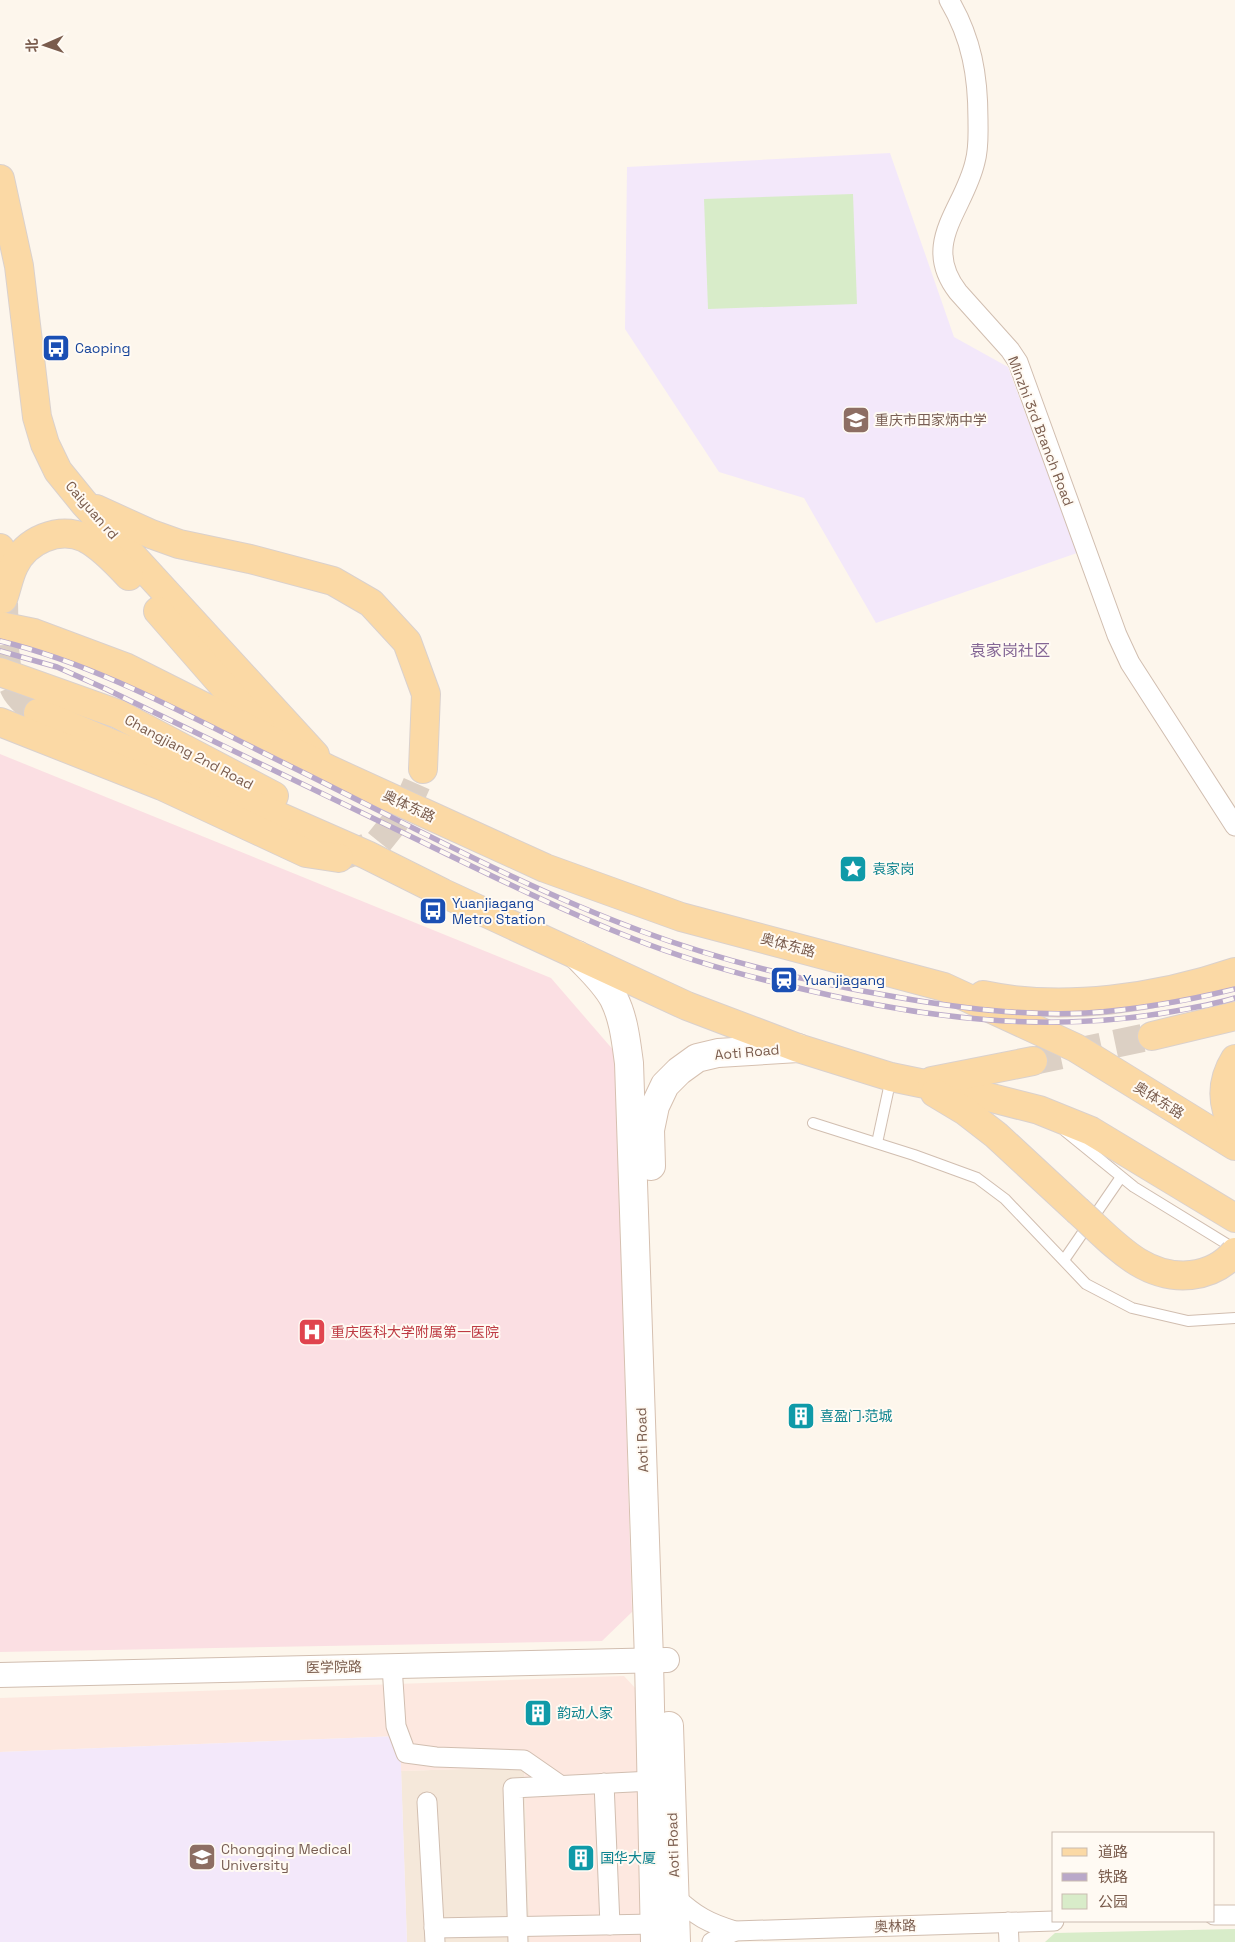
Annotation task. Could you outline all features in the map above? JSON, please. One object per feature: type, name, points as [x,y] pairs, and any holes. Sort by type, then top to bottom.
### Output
[{"type":"main road","name":"Caiyuan rd","points":[[0,179],[19,266],[37,417],[45,444],[58,471],[84,503],[328,769]]},
{"type":"main road","points":[[84,503],[151,534],[179,544],[250,558],[333,581],[371,603],[407,642],[426,694],[423,768]]},
{"type":"main road","points":[[0,548],[3,599],[14,566],[24,552],[37,540],[71,533],[86,539],[119,566],[269,738]]},
{"type":"main road","points":[[0,626],[34,633],[125,668],[328,769]]},
{"type":"main road","name":"Changjiang 2nd Road","points":[[0,672],[118,714],[274,796],[367,855]]},
{"type":"main road","points":[[38,713],[141,755],[367,855],[687,1006],[798,1048],[891,1077],[988,1097],[1039,1110],[1091,1131],[1235,1218]]},
{"type":"main road","points":[[0,722],[162,786],[306,853],[338,858]]},
{"type":"main road","name":"奥体东路","points":[[328,769],[544,868],[672,914],[944,987],[1076,1048],[1232,1142]]},
{"type":"main road","name":"Aoti Road","points":[[576,954],[601,980],[614,999],[623,1024],[629,1063],[658,1660],[675,1897],[676,1942]]},
{"type":"main road","points":[[944,987],[1020,1001],[1062,1002],[1165,991],[1235,972]]},
{"type":"main road","points":[[1152,1036],[1235,1016]]},
{"type":"main road","name":"Aoti Road","points":[[655,1933],[652,1780],[658,1660],[650,1130],[656,1106],[666,1085],[678,1071],[697,1058],[718,1053],[798,1048]]},
{"type":"main road","points":[[1232,1142],[1224,1100],[1224,1084],[1228,1069],[1235,1059]]},
{"type":"main road","points":[[919,1084],[1033,1061]]},
{"type":"main road","points":[[919,1084],[964,1111],[996,1135],[1134,1260],[1152,1271],[1169,1275],[1197,1274],[1219,1266],[1235,1250]]},
{"type":"street","name":"Minzhi 3rd Branch Road","points":[[950,0],[968,41],[975,70],[978,87],[978,144],[972,174],[942,243],[945,269],[950,282],[1010,350],[1018,362],[1114,626],[1130,664],[1235,826]]},
{"type":"street","name":"医学院路","points":[[0,1675],[658,1660]]},
{"type":"street","points":[[392,1666],[396,1726],[406,1753],[436,1757],[524,1760],[560,1785]]},
{"type":"street","points":[[517,1934],[513,1788],[652,1780]]},
{"type":"street","points":[[604,1783],[610,1925]]},
{"type":"street","points":[[427,1802],[434,1935],[517,1934],[610,1925],[655,1933]]},
{"type":"street","name":"奥林路","points":[[675,1897],[694,1914],[712,1924],[735,1931],[1052,1921]]},
{"type":"street","points":[[1215,1915],[1235,1915]]},
{"type":"street","points":[[1008,1922],[1009,1942]]},
{"type":"street","name":"奥林路","points":[[712,1942],[735,1931]]},
{"type":"lane","points":[[877,1143],[891,1077]]},
{"type":"lane","points":[[1039,1110],[1134,1187],[1235,1250]]},
{"type":"lane","points":[[814,1123],[977,1178],[1005,1199],[1086,1284],[1132,1308],[1188,1321],[1235,1318]]},
{"type":"lane","points":[[1064,1260],[1121,1177]]},
{"type":"shaded area","name":"重庆市田家炳中学","points":[[890,153],[954,337],[1008,367],[1077,553],[876,623],[804,498],[719,472],[625,329],[627,167]]},
{"type":"shaded area","name":"重庆医科大学附属第一医院","points":[[0,754],[551,978],[615,1052],[632,1612],[602,1641],[0,1652]]},
{"type":"shaded area","points":[[624,1676],[638,1691],[643,1942],[530,1942],[524,1767],[401,1771],[399,1736],[0,1752],[0,1698]]},
{"type":"shaded area","name":"Chongqing Medical University","points":[[400,1736],[407,1942],[0,1942],[0,1752]]},
{"type":"shaded area","points":[[524,1767],[530,1942],[407,1942],[401,1771]]},
{"type":"green space","points":[[853,194],[857,304],[708,309],[704,199]]},
{"type":"green space","points":[[1235,1929],[1235,1942],[1045,1942],[1055,1933]]},
{"type":"tunnel","points":[[4,603],[5,649],[8,672],[16,692],[38,713]]},
{"type":"tunnel","points":[[340,857],[378,843],[406,808],[423,769]]},
{"type":"tunnel","points":[[1033,1061],[1152,1036]]},
{"type":"railway","points":[[0,641],[38,652],[114,680],[553,895],[641,931],[735,962],[799,978],[896,997],[943,1005],[1014,1012],[1062,1014],[1123,1010],[1180,1001],[1235,989]]},
{"type":"railway","points":[[0,651],[57,667],[106,689],[570,912],[655,947],[719,968],[851,1000],[896,1008],[940,1015],[1029,1022],[1119,1019],[1164,1013],[1235,998]]},
{"type":"place","name":"Caoping","points":[[56,348]]},
{"type":"place","name":"重庆市田家炳中学","points":[[856,420]]},
{"type":"place","name":"袁家岗","points":[[853,869]]},
{"type":"place","name":"Yuanjiagang Metro Station","points":[[433,911]]},
{"type":"place","name":"Yuanjiagang","points":[[784,980]]},
{"type":"place","name":"重庆医科大学附属第一医院","points":[[312,1332]]},
{"type":"place","name":"喜盈门·范城","points":[[801,1416]]},
{"type":"place","name":"韵动人家","points":[[538,1713]]},
{"type":"place","name":"Chongqing Medical University","points":[[202,1857]]},
{"type":"place","name":"国华大厦","points":[[581,1858]]},
{"type":"district","name":"袁家岗社区","points":[[1010,650]]}]
